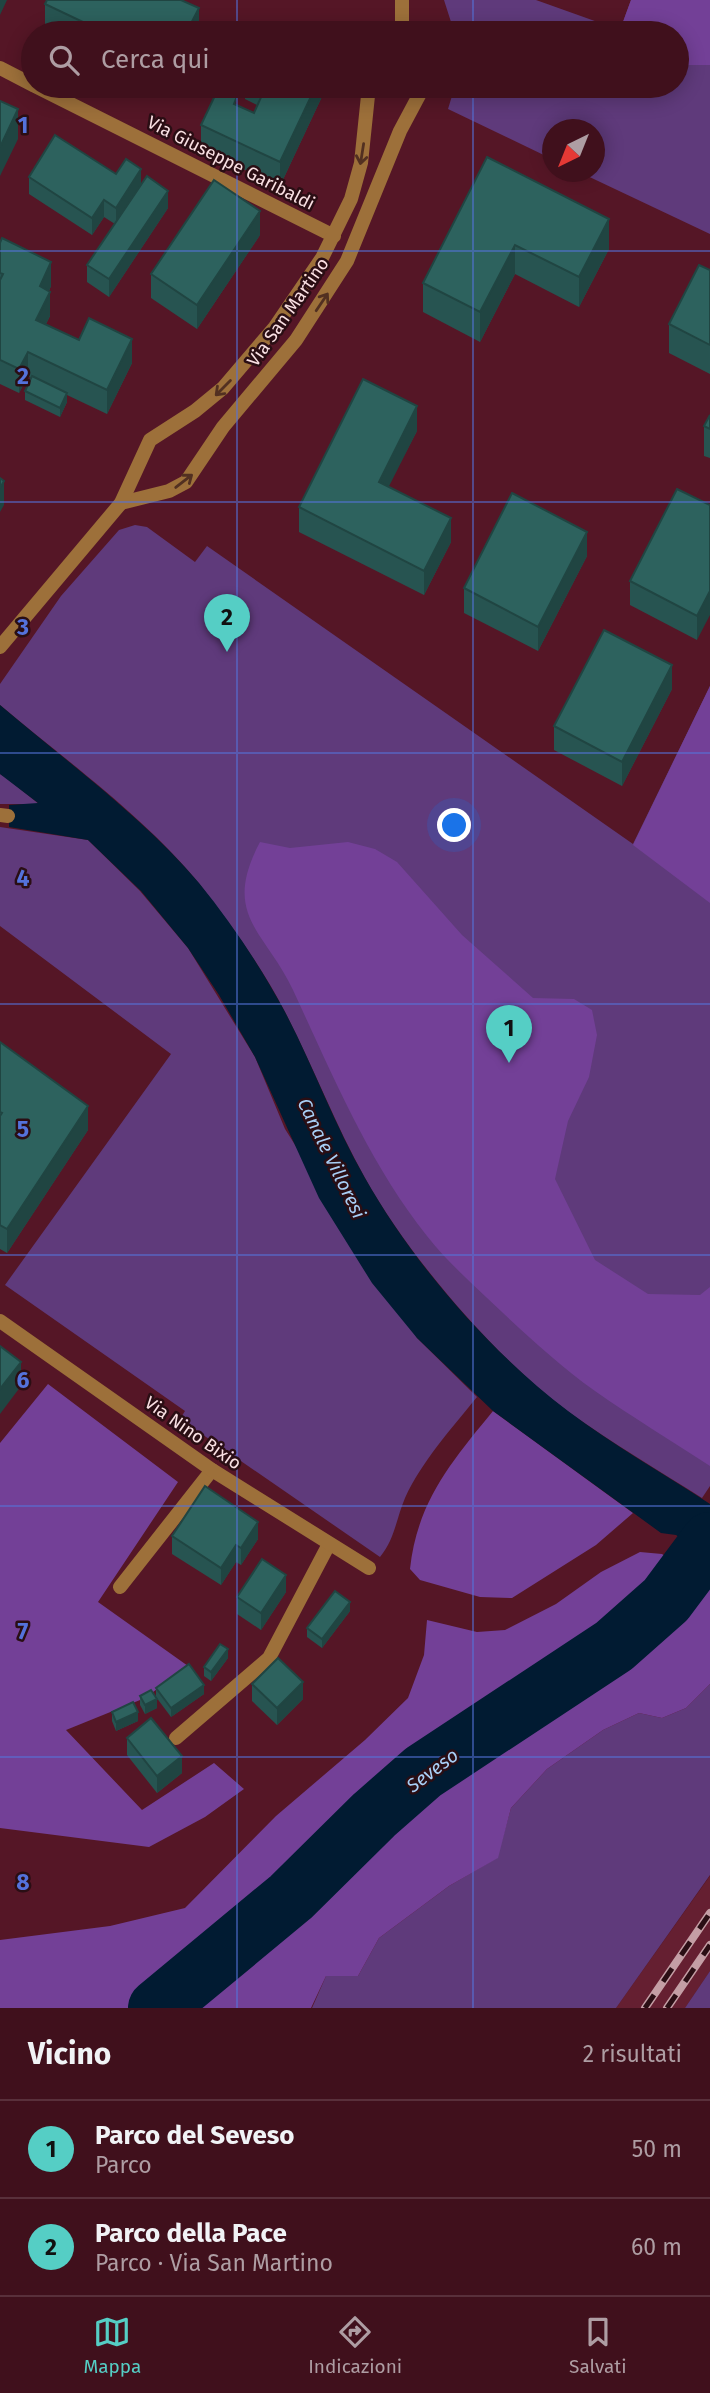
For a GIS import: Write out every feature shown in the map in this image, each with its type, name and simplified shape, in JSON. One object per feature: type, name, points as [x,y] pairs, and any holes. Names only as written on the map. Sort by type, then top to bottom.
[{"type":"street","points":[[401,21],[402,0]]},
{"type":"street","name":"Via Giuseppe Garibaldi","points":[[0,68],[21,78]]},
{"type":"street","name":"Via Giuseppe Garibaldi","points":[[60,98],[334,236]]},
{"type":"street","name":"Via San Martino","points":[[0,647],[121,503],[150,440],[209,401],[246,363],[298,294],[334,236],[351,199],[361,163],[368,98]]},
{"type":"street","name":"Via San Martino","points":[[121,503],[169,491],[186,482],[223,427],[296,340],[347,261],[367,219],[400,131],[418,98]]},
{"type":"street","name":"Via Nino Bixio","points":[[0,1321],[212,1470],[328,1546],[369,1568]]},
{"type":"street","points":[[120,1587],[212,1470]]},
{"type":"street","points":[[176,1738],[269,1658],[328,1546]]},
{"type":"shaded area","points":[[444,0],[536,0],[595,21],[451,21]]},
{"type":"shaded area","points":[[631,0],[710,0],[710,234],[600,182],[605,182],[605,119],[542,119],[542,154],[448,109],[451,98],[689,98],[689,21],[623,21]]},
{"type":"shaded area","points":[[631,0],[710,0],[710,65],[689,65],[689,21],[623,21]]},
{"type":"shaded area","points":[[135,525],[147,527],[195,562],[207,546],[633,844],[710,686],[710,1486],[702,1498],[570,1413],[513,1365],[456,1305],[383,1209],[354,1158],[276,995],[246,947],[201,886],[157,837],[0,705],[0,684],[61,596],[119,530]]},
{"type":"shaded area","points":[[710,686],[710,903],[633,845]]},
{"type":"shaded area","points":[[0,774],[5,777],[39,804],[0,804]]},
{"type":"shaded area","points":[[0,827],[88,840],[140,891],[188,948],[255,1057],[285,1129],[417,1338],[477,1397],[438,1445],[412,1484],[389,1543],[380,1557],[180,1419],[185,1411],[5,1285],[171,1054],[0,926]]},
{"type":"shaded area","points":[[260,842],[290,848],[348,842],[375,849],[397,862],[462,935],[533,998],[574,999],[592,1010],[597,1035],[589,1077],[568,1121],[555,1179],[595,1260],[648,1294],[700,1295],[710,1287],[710,1466],[609,1401],[553,1358],[448,1260],[406,1208],[369,1148],[282,969],[251,921],[246,906],[245,888],[249,867]]},
{"type":"shaded area","points":[[48,1384],[178,1482],[98,1602],[188,1666],[145,1698],[66,1730],[142,1810],[214,1763],[244,1789],[205,1817],[149,1847],[0,1828],[0,1443]]},
{"type":"shaded area","points":[[493,1411],[633,1513],[596,1545],[512,1598],[480,1597],[420,1580],[410,1569],[420,1523],[429,1503],[451,1465]]},
{"type":"shaded area","points":[[640,1552],[662,1554],[710,1587],[710,1684],[686,1708],[662,1718],[639,1713],[603,1730],[547,1769],[511,1808],[498,1858],[449,1886],[379,1938],[358,1976],[326,1976],[311,2008],[0,2008],[0,1940],[110,1926],[185,1908],[276,1816],[365,1740],[408,1698],[424,1655],[427,1620],[477,1632],[505,1630],[556,1604],[601,1572]]},
{"type":"shaded area","points":[[710,1684],[710,1875],[616,2008],[312,2008],[326,1976],[358,1976],[379,1938],[449,1886],[497,1858],[511,1808],[547,1769],[603,1730],[639,1713],[662,1718],[686,1708]]},
{"type":"shaded area","points":[[710,1876],[710,1971],[685,2008],[616,2008]]},
{"type":"shaded area","points":[[710,1971],[710,2008],[685,2008]]},
{"type":"water","name":"Canale Villoresi","points":[[0,705],[129,812],[199,883],[234,929],[265,977],[295,1031],[343,1137],[365,1178],[384,1210],[430,1274],[482,1334],[539,1388],[603,1436],[710,1504],[710,1558],[676,1535],[661,1533],[493,1411],[417,1338],[372,1283],[319,1198],[255,1057],[188,948],[141,891],[88,840],[9,827],[9,805],[38,803],[0,774]]},
{"type":"building","points":[[47,0],[181,0],[199,8],[192,21],[81,21],[45,4]]},
{"type":"building","points":[[214,98],[236,98],[234,104],[254,113],[261,98],[310,98],[280,162],[201,125]]},
{"type":"building","points":[[0,101],[18,109],[0,147]]},
{"type":"building","points":[[55,135],[116,174],[126,159],[141,169],[116,208],[104,200],[92,218],[29,177]]},
{"type":"building","points":[[487,157],[609,219],[579,277],[515,245],[480,312],[423,283]]},
{"type":"building","points":[[147,176],[168,191],[109,279],[87,265]]},
{"type":"building","points":[[214,180],[260,211],[197,305],[151,274]]},
{"type":"building","points":[[2,238],[51,262],[40,286],[50,292],[36,320],[79,340],[89,318],[132,339],[107,390],[28,352],[19,369],[0,360]]},
{"type":"building","points":[[699,265],[710,270],[710,345],[669,324]]},
{"type":"building","points":[[32,376],[67,393],[60,408],[25,391]]},
{"type":"building","points":[[363,379],[417,406],[379,482],[451,518],[424,571],[299,507]]},
{"type":"building","points":[[710,415],[710,429],[704,426]]},
{"type":"building","points":[[677,489],[710,505],[710,591],[697,616],[630,581]]},
{"type":"building","points":[[512,493],[587,532],[538,627],[464,588]]},
{"type":"building","points":[[604,630],[672,665],[622,762],[554,726]]},
{"type":"building","points":[[0,1042],[88,1106],[7,1229],[0,1225]]},
{"type":"building","points":[[0,1346],[21,1362],[0,1389]]},
{"type":"building","points":[[205,1486],[258,1522],[241,1548],[236,1545],[221,1568],[172,1536]]},
{"type":"building","points":[[262,1559],[286,1575],[261,1613],[237,1597]]},
{"type":"building","points":[[335,1591],[350,1602],[322,1639],[307,1628]]},
{"type":"building","points":[[220,1644],[228,1649],[211,1672],[204,1667]]},
{"type":"building","points":[[278,1658],[303,1682],[277,1708],[252,1684]]},
{"type":"building","points":[[189,1664],[204,1685],[171,1708],[156,1688]]},
{"type":"building","points":[[151,1690],[157,1699],[145,1705],[140,1696]]},
{"type":"building","points":[[133,1702],[138,1712],[116,1722],[112,1712]]},
{"type":"building","points":[[151,1718],[182,1756],[157,1776],[127,1738]]},
{"type":"waterway","name":"Seveso","points":[[157,2008],[291,1897],[374,1815],[423,1772],[614,1646],[666,1600],[710,1541]]},
{"type":"railway","points":[[645,2008],[710,1913]]},
{"type":"railway","points":[[667,2008],[710,1945]]},
{"type":"place","name":"Parco della Pace","points":[[227,652]]},
{"type":"place","name":"Parco del Seveso","points":[[509,1063]]}]
